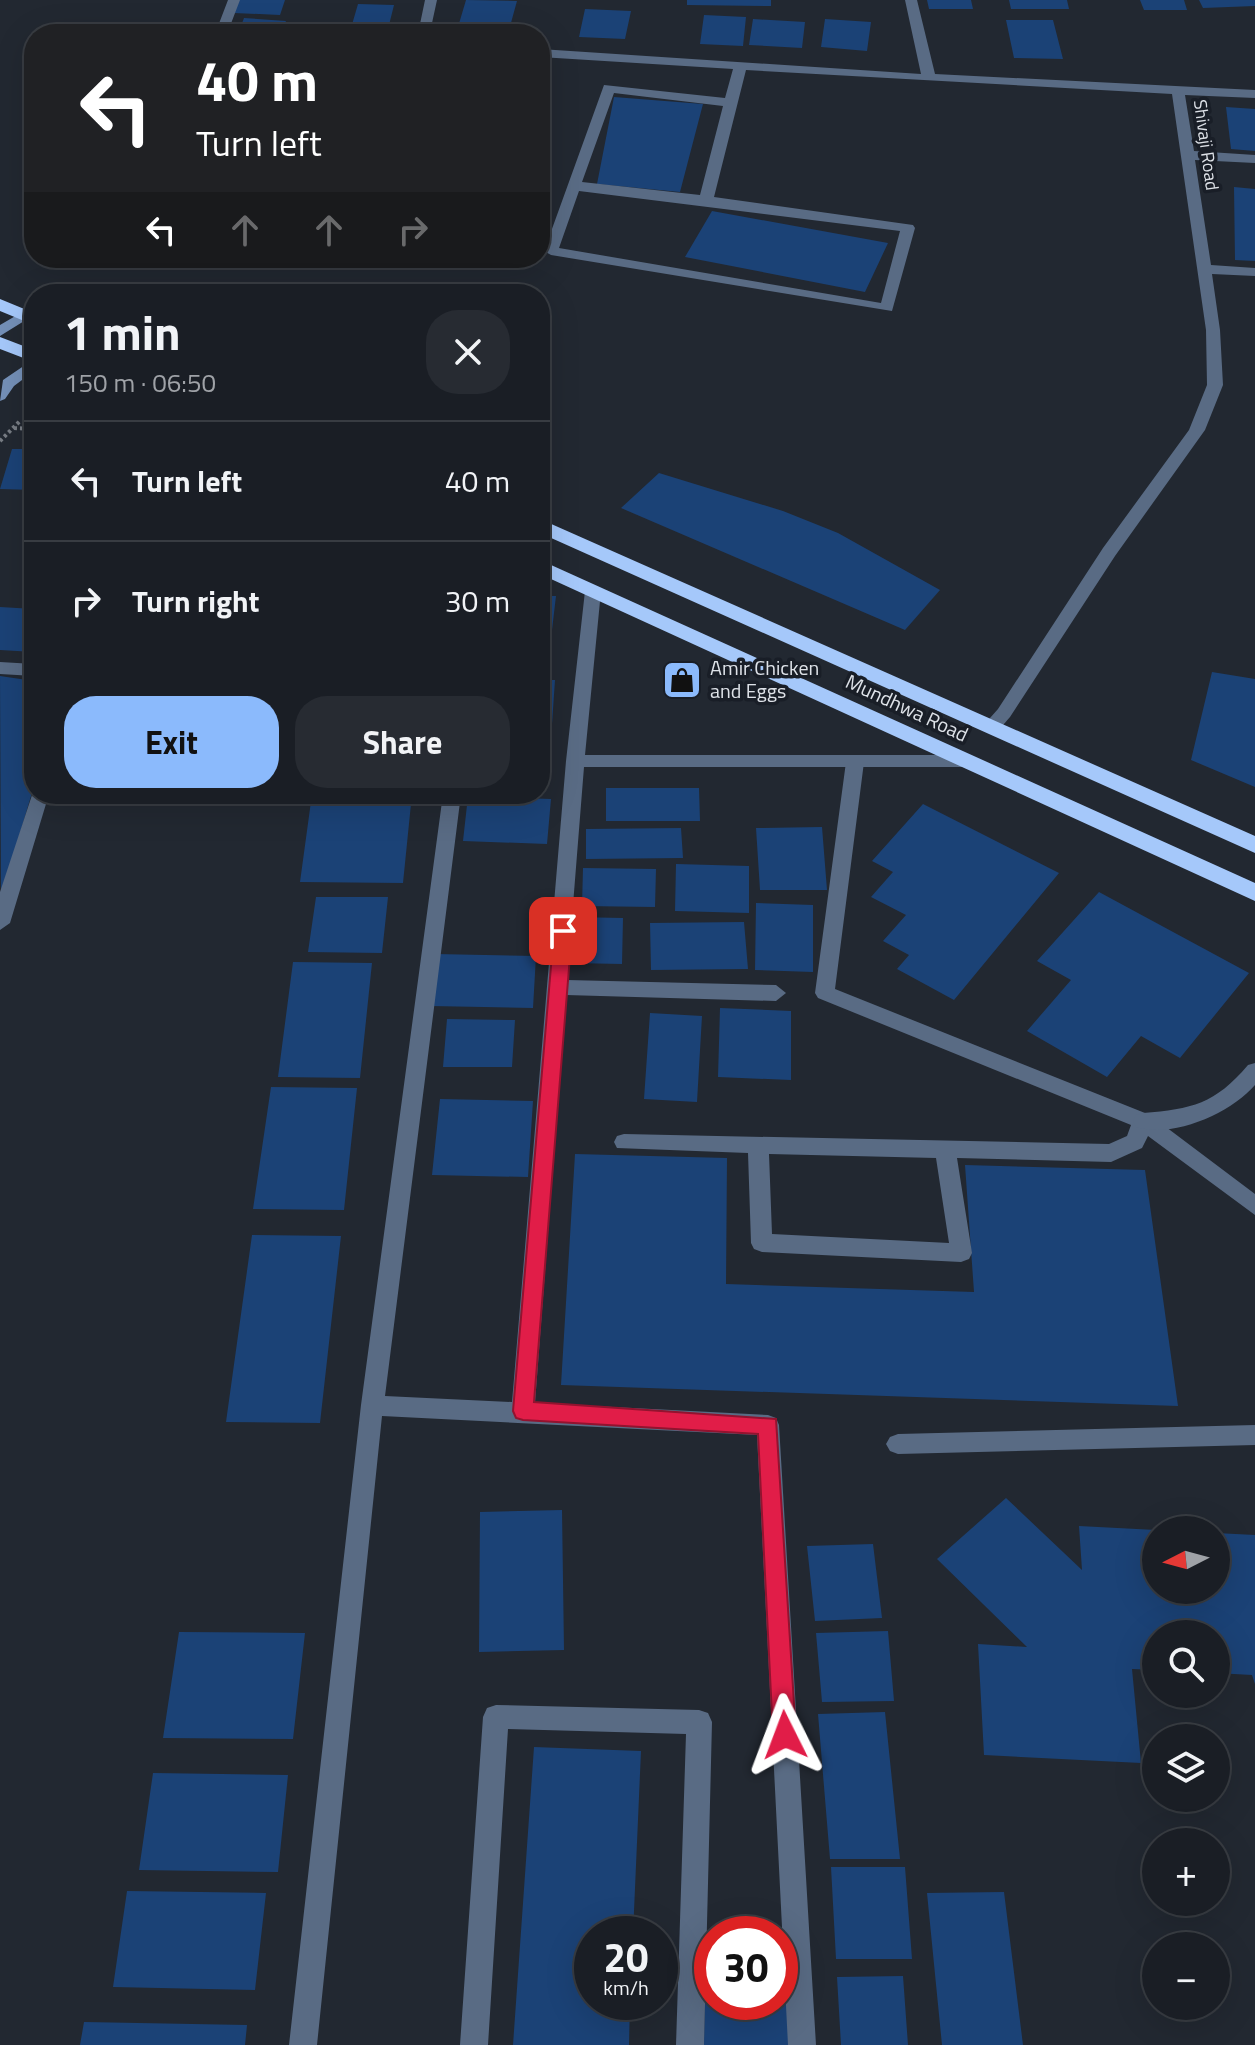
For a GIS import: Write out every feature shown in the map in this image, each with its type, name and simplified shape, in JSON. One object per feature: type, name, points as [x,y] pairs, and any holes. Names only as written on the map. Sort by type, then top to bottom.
[{"type":"highway","points":[[0,304],[24,315]]},
{"type":"highway","points":[[0,342],[24,353]]},
{"type":"highway","name":"Mundhwa Road","points":[[550,529],[1255,845]]},
{"type":"highway","name":"Mundhwa Road","points":[[550,571],[1255,893]]},
{"type":"street","points":[[225,24],[234,0]]},
{"type":"street","points":[[426,24],[431,0]]},
{"type":"street","points":[[911,0],[929,78]]},
{"type":"street","name":"Shivaji Road","points":[[550,54],[929,78],[1178,90],[1213,330],[1215,385],[1197,430],[991,727]]},
{"type":"street","points":[[706,200],[740,66]]},
{"type":"street","points":[[576,186],[706,200],[908,228],[887,308],[551,251],[609,88],[730,103]]},
{"type":"street","points":[[1178,90],[1255,94]]},
{"type":"street","points":[[1187,155],[1255,159]]},
{"type":"street","points":[[1204,269],[1255,272]]},
{"type":"street","points":[[0,332],[24,320]]},
{"type":"street","points":[[0,396],[8,383],[24,371]]},
{"type":"street","points":[[523,1411],[575,761],[593,591]]},
{"type":"street","points":[[0,668],[24,669]]},
{"type":"street","points":[[575,761],[966,761]]},
{"type":"street","points":[[855,762],[825,993],[1143,1121],[1255,1206]]},
{"type":"street","points":[[0,923],[37,804]]},
{"type":"street","points":[[303,2045],[372,1405],[451,804]]},
{"type":"street","points":[[559,987],[776,993]]},
{"type":"street","points":[[1143,1121],[1190,1117],[1215,1109],[1240,1091],[1255,1071]]},
{"type":"street","points":[[624,1142],[758,1148],[1111,1153],[1135,1142],[1143,1121]]},
{"type":"street","points":[[758,1148],[762,1243],[961,1253],[946,1152]]},
{"type":"street","points":[[372,1405],[768,1425],[802,2045]]},
{"type":"street","points":[[898,1444],[1255,1435]]},
{"type":"street","points":[[474,2045],[496,1717],[699,1722],[690,2045]]},
{"type":"path","points":[[13,428],[24,429]]},
{"type":"building","points":[[239,0],[285,0],[280,15],[234,13]]},
{"type":"building","points":[[466,0],[517,1],[511,24],[459,24]]},
{"type":"building","points":[[687,0],[771,0],[771,6],[687,5]]},
{"type":"building","points":[[927,0],[971,0],[973,9],[929,9]]},
{"type":"building","points":[[1009,0],[1067,0],[1069,9],[1011,9]]},
{"type":"building","points":[[1140,0],[1184,0],[1187,10],[1144,10]]},
{"type":"building","points":[[1199,0],[1255,0],[1255,6],[1203,8]]},
{"type":"building","points":[[358,4],[394,5],[389,24],[352,24]]},
{"type":"building","points":[[585,9],[631,11],[625,39],[579,37]]},
{"type":"building","points":[[704,15],[746,17],[743,46],[700,44]]},
{"type":"building","points":[[244,18],[286,21],[285,24],[242,24]]},
{"type":"building","points":[[753,19],[805,22],[802,48],[749,45]]},
{"type":"building","points":[[825,19],[871,22],[867,51],[821,47]]},
{"type":"building","points":[[1006,20],[1053,20],[1063,59],[1014,58]]},
{"type":"building","points":[[614,97],[703,104],[680,192],[597,184]]},
{"type":"building","points":[[1226,107],[1255,109],[1255,151],[1231,149]]},
{"type":"building","points":[[1234,187],[1255,189],[1255,261],[1235,260]]},
{"type":"building","points":[[712,211],[888,243],[865,292],[685,257]]},
{"type":"building","points":[[12,449],[24,449],[24,490],[0,489]]},
{"type":"building","points":[[659,473],[783,511],[838,533],[940,590],[905,630],[621,508]]},
{"type":"building","points":[[550,596],[556,596],[550,647]]},
{"type":"building","points":[[0,607],[24,608],[24,651],[0,650]]},
{"type":"building","points":[[1212,672],[1255,679],[1255,787],[1191,760]]},
{"type":"building","points":[[0,676],[24,680],[24,804],[29,804],[1,897]]},
{"type":"building","points":[[550,680],[555,680],[550,754]]},
{"type":"building","points":[[606,788],[699,788],[700,821],[606,821]]},
{"type":"building","points":[[551,799],[547,844],[463,841],[467,804],[550,804]]},
{"type":"building","points":[[311,804],[411,804],[403,883],[300,882]]},
{"type":"building","points":[[923,804],[1059,873],[954,1000],[897,969],[909,955],[883,941],[906,915],[871,897],[893,872],[872,861]]},
{"type":"building","points":[[822,827],[827,890],[760,890],[756,828]]},
{"type":"building","points":[[681,828],[683,858],[586,859],[586,829]]},
{"type":"building","points":[[676,864],[749,866],[749,913],[675,911]]},
{"type":"building","points":[[583,868],[656,869],[655,907],[582,906]]},
{"type":"building","points":[[1099,892],[1249,973],[1180,1058],[1141,1036],[1107,1077],[1027,1031],[1071,980],[1037,961]]},
{"type":"building","points":[[316,897],[388,897],[382,953],[308,952]]},
{"type":"building","points":[[756,903],[813,905],[813,972],[755,970]]},
{"type":"building","points":[[573,917],[623,918],[622,964],[572,963]]},
{"type":"building","points":[[744,922],[748,969],[651,970],[650,923]]},
{"type":"building","points":[[435,954],[536,956],[533,1008],[430,1006]]},
{"type":"building","points":[[293,962],[372,963],[360,1078],[278,1077]]},
{"type":"building","points":[[720,1008],[791,1011],[791,1080],[718,1077]]},
{"type":"building","points":[[650,1013],[702,1016],[697,1102],[644,1099]]},
{"type":"building","points":[[447,1019],[515,1020],[512,1067],[443,1067]]},
{"type":"building","points":[[271,1087],[357,1088],[344,1210],[253,1209]]},
{"type":"building","points":[[440,1099],[533,1101],[528,1177],[432,1175]]},
{"type":"building","points":[[575,1154],[727,1158],[726,1284],[974,1292],[965,1165],[1145,1170],[1178,1406],[561,1385]]},
{"type":"building","points":[[252,1235],[341,1236],[320,1423],[226,1422]]},
{"type":"building","points":[[1006,1498],[1082,1570],[1079,1526],[1142,1529],[1142,1604],[1230,1604],[1230,1534],[1255,1535],[1255,1684],[1252,1675],[1230,1674],[1230,1620],[1142,1620],[1142,1669],[1132,1669],[1141,1763],[984,1755],[978,1644],[1027,1647],[937,1559]]},
{"type":"building","points":[[562,1510],[564,1650],[479,1652],[480,1512]]},
{"type":"building","points":[[873,1544],[882,1618],[815,1621],[807,1546]]},
{"type":"building","points":[[888,1631],[894,1701],[822,1702],[816,1633]]},
{"type":"building","points":[[179,1632],[305,1633],[293,1739],[163,1738]]},
{"type":"building","points":[[885,1712],[900,1859],[830,1859],[818,1714]]},
{"type":"building","points":[[534,1747],[641,1751],[634,1916],[574,1916],[574,2020],[630,2020],[629,2045],[513,2045]]},
{"type":"building","points":[[153,1773],[288,1775],[278,1872],[139,1870]]},
{"type":"building","points":[[831,1867],[905,1867],[912,1959],[836,1959]]},
{"type":"building","points":[[127,1891],[266,1893],[255,1990],[113,1987]]},
{"type":"building","points":[[1004,1892],[1023,2045],[942,2045],[927,1893]]},
{"type":"building","points":[[903,1976],[908,2045],[841,2045],[837,1977]]},
{"type":"building","points":[[704,2020],[790,2020],[790,2045],[704,2045]]},
{"type":"building","points":[[84,2022],[247,2025],[245,2045],[80,2045]]},
{"type":"place","name":"Amir Chicken and Eggs","points":[[682,680]]},
{"type":"route","points":[[563,931],[523,1411],[768,1425],[785,1735]]}]
